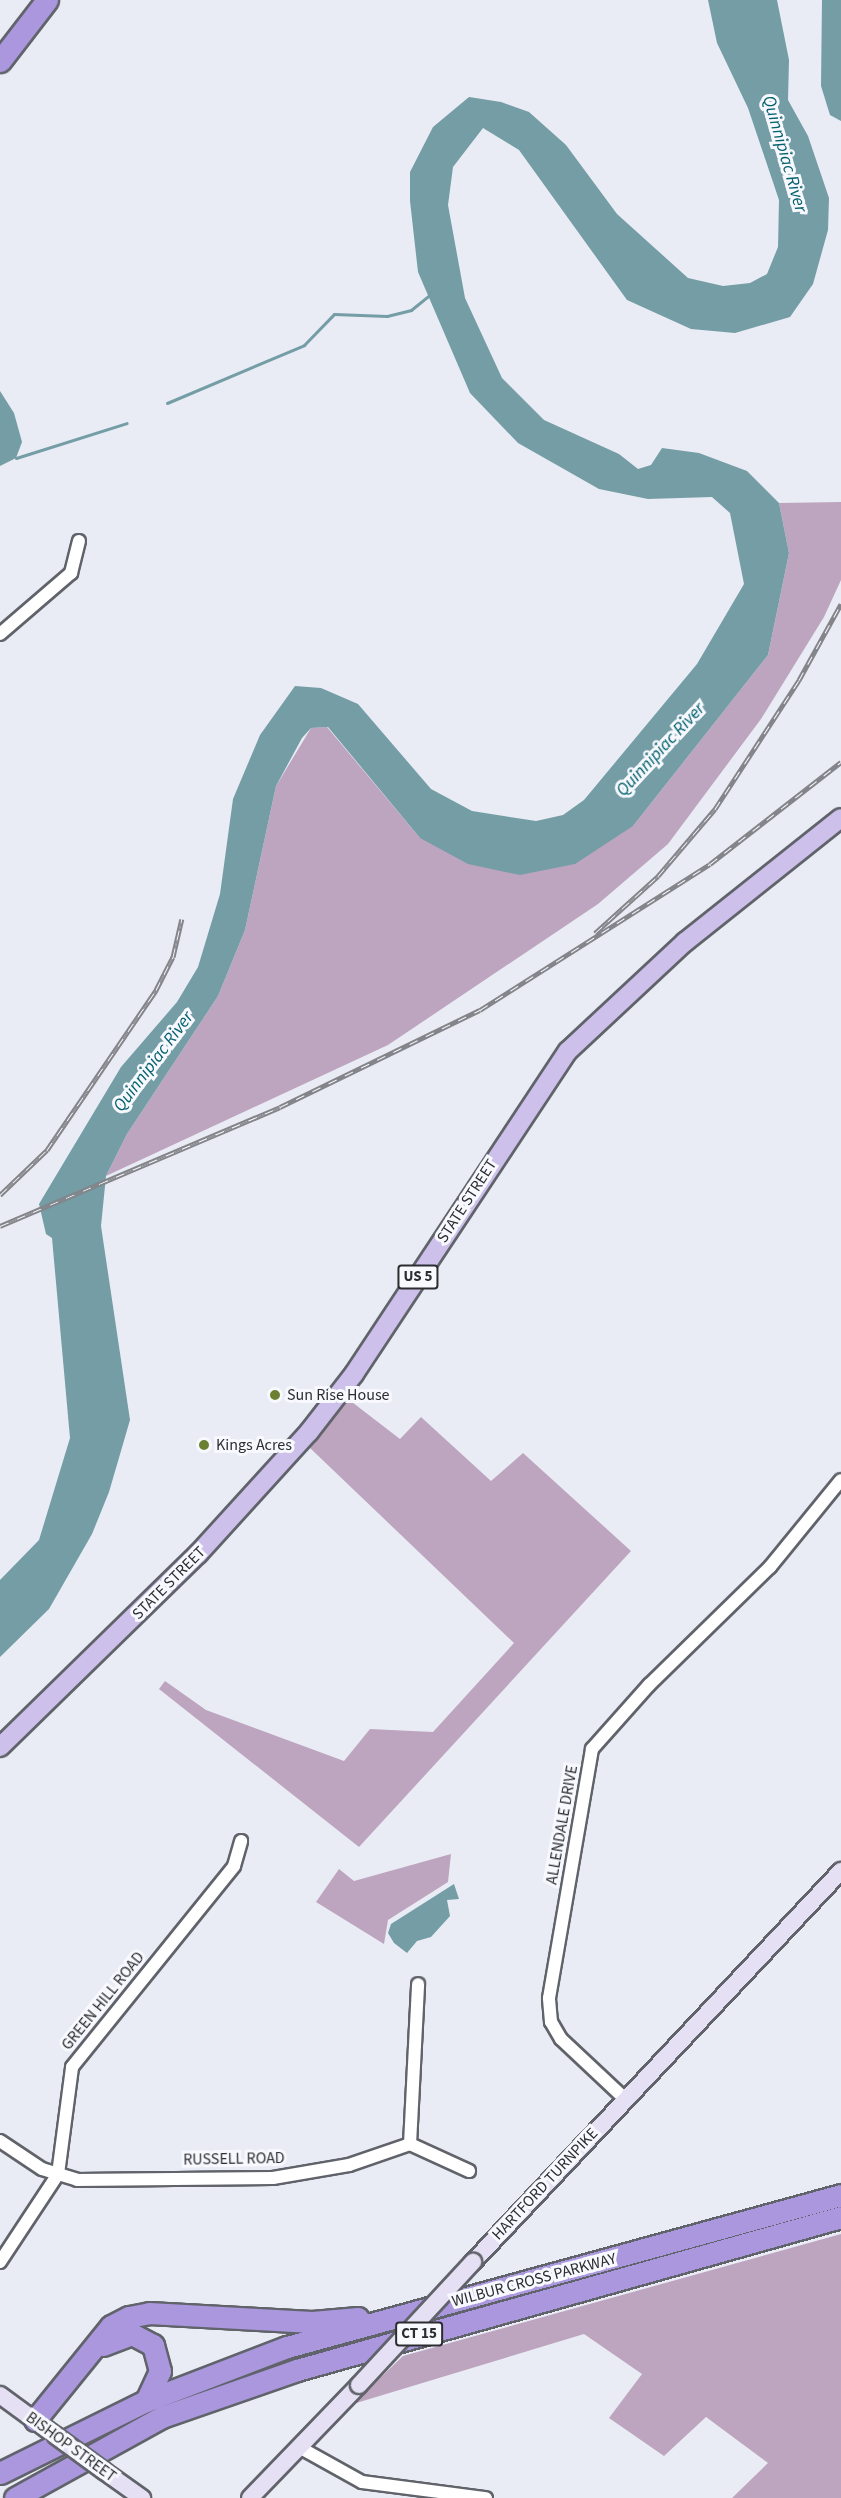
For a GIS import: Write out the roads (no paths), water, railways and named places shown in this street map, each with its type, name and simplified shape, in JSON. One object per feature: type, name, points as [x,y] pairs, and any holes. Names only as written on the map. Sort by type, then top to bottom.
[{"type":"highway","points":[[0,61],[47,3]]},
{"type":"highway","name":"WILBUR CROSS PARKWAY","points":[[0,2473],[146,2401],[287,2347],[841,2195]]},
{"type":"highway","name":"WILBUR CROSS PARKWAY","points":[[16,2498],[162,2417],[297,2370],[841,2217]]},
{"type":"highway","points":[[41,2425],[83,2359],[111,2325],[149,2313],[312,2322],[409,2315]]},
{"type":"highway","points":[[83,2359],[116,2336],[146,2339],[159,2355],[160,2371],[146,2401]]},
{"type":"main road","name":"STATE STREET","points":[[0,1746],[198,1554],[309,1432],[354,1374],[568,1051],[685,942],[841,818]]},
{"type":"main road","name":"HARTFORD TURNPIKE","points":[[250,2498],[359,2385],[624,2098],[841,1870]]},
{"type":"main road","name":"BISHOP STREET","points":[[0,2395],[142,2498]]},
{"type":"main road","points":[[104,2471],[131,2498]]},
{"type":"street","points":[[0,634],[71,573],[79,541]]},
{"type":"street","name":"ALLENDALE DRIVE","points":[[624,2098],[561,2039],[551,2022],[549,1998],[592,1749],[649,1685],[770,1567],[841,1480]]},
{"type":"street","name":"GREEN HILL ROAD","points":[[0,2262],[58,2174],[72,2067],[234,1866],[242,1841]]},
{"type":"street","points":[[418,1984],[410,2144],[469,2171]]},
{"type":"street","name":"RUSSELL ROAD","points":[[0,2141],[58,2174],[77,2180],[273,2178],[349,2165],[410,2144]]},
{"type":"street","points":[[299,2447],[362,2482],[486,2498]]},
{"type":"water","name":"Quinnipiac River","points":[[708,0],[777,0],[789,60],[788,100],[808,136],[829,198],[828,230],[813,284],[790,317],[735,333],[691,329],[627,300],[519,150],[483,128],[453,167],[448,205],[465,298],[502,378],[544,420],[619,454],[638,469],[651,465],[662,448],[699,453],[747,471],[779,503],[789,553],[768,655],[633,826],[575,864],[520,875],[468,864],[420,838],[328,727],[311,728],[302,738],[276,786],[245,930],[218,996],[127,1134],[106,1176],[101,1226],[130,1420],[109,1492],[92,1534],[49,1609],[0,1657],[0,1580],[39,1540],[70,1438],[52,1238],[46,1234],[39,1204],[121,1067],[177,1002],[198,967],[220,894],[233,799],[260,735],[295,686],[321,688],[358,704],[431,789],[472,811],[536,821],[563,815],[584,800],[697,664],[744,584],[730,513],[712,497],[648,499],[599,489],[518,443],[470,393],[418,272],[410,201],[410,172],[433,127],[469,97],[501,102],[529,112],[566,145],[617,214],[688,278],[723,286],[750,283],[767,274],[778,247],[779,200],[748,108],[717,43]]},
{"type":"water","points":[[822,0],[841,0],[841,121],[830,115],[821,86]]},
{"type":"water","points":[[0,391],[14,413],[22,442],[16,458],[0,466]]},
{"type":"water","points":[[454,1884],[459,1899],[447,1900],[450,1916],[431,1937],[417,1941],[407,1953],[394,1943],[388,1933],[391,1924]]},
{"type":"waterway","points":[[167,403],[304,345],[334,314],[387,316],[411,310],[431,294]]},
{"type":"waterway","points":[[16,458],[127,423]]},
{"type":"railway","points":[[595,933],[658,876],[715,809],[799,680],[841,604]]},
{"type":"railway","points":[[0,1226],[280,1107],[480,1010],[710,864],[841,762]]},
{"type":"railway","points":[[0,1195],[47,1150],[156,990],[173,957],[182,919]]},
{"type":"place","name":"Sun Rise House","points":[[275,1395]]},
{"type":"place","name":"Kings Acres","points":[[204,1445]]}]
